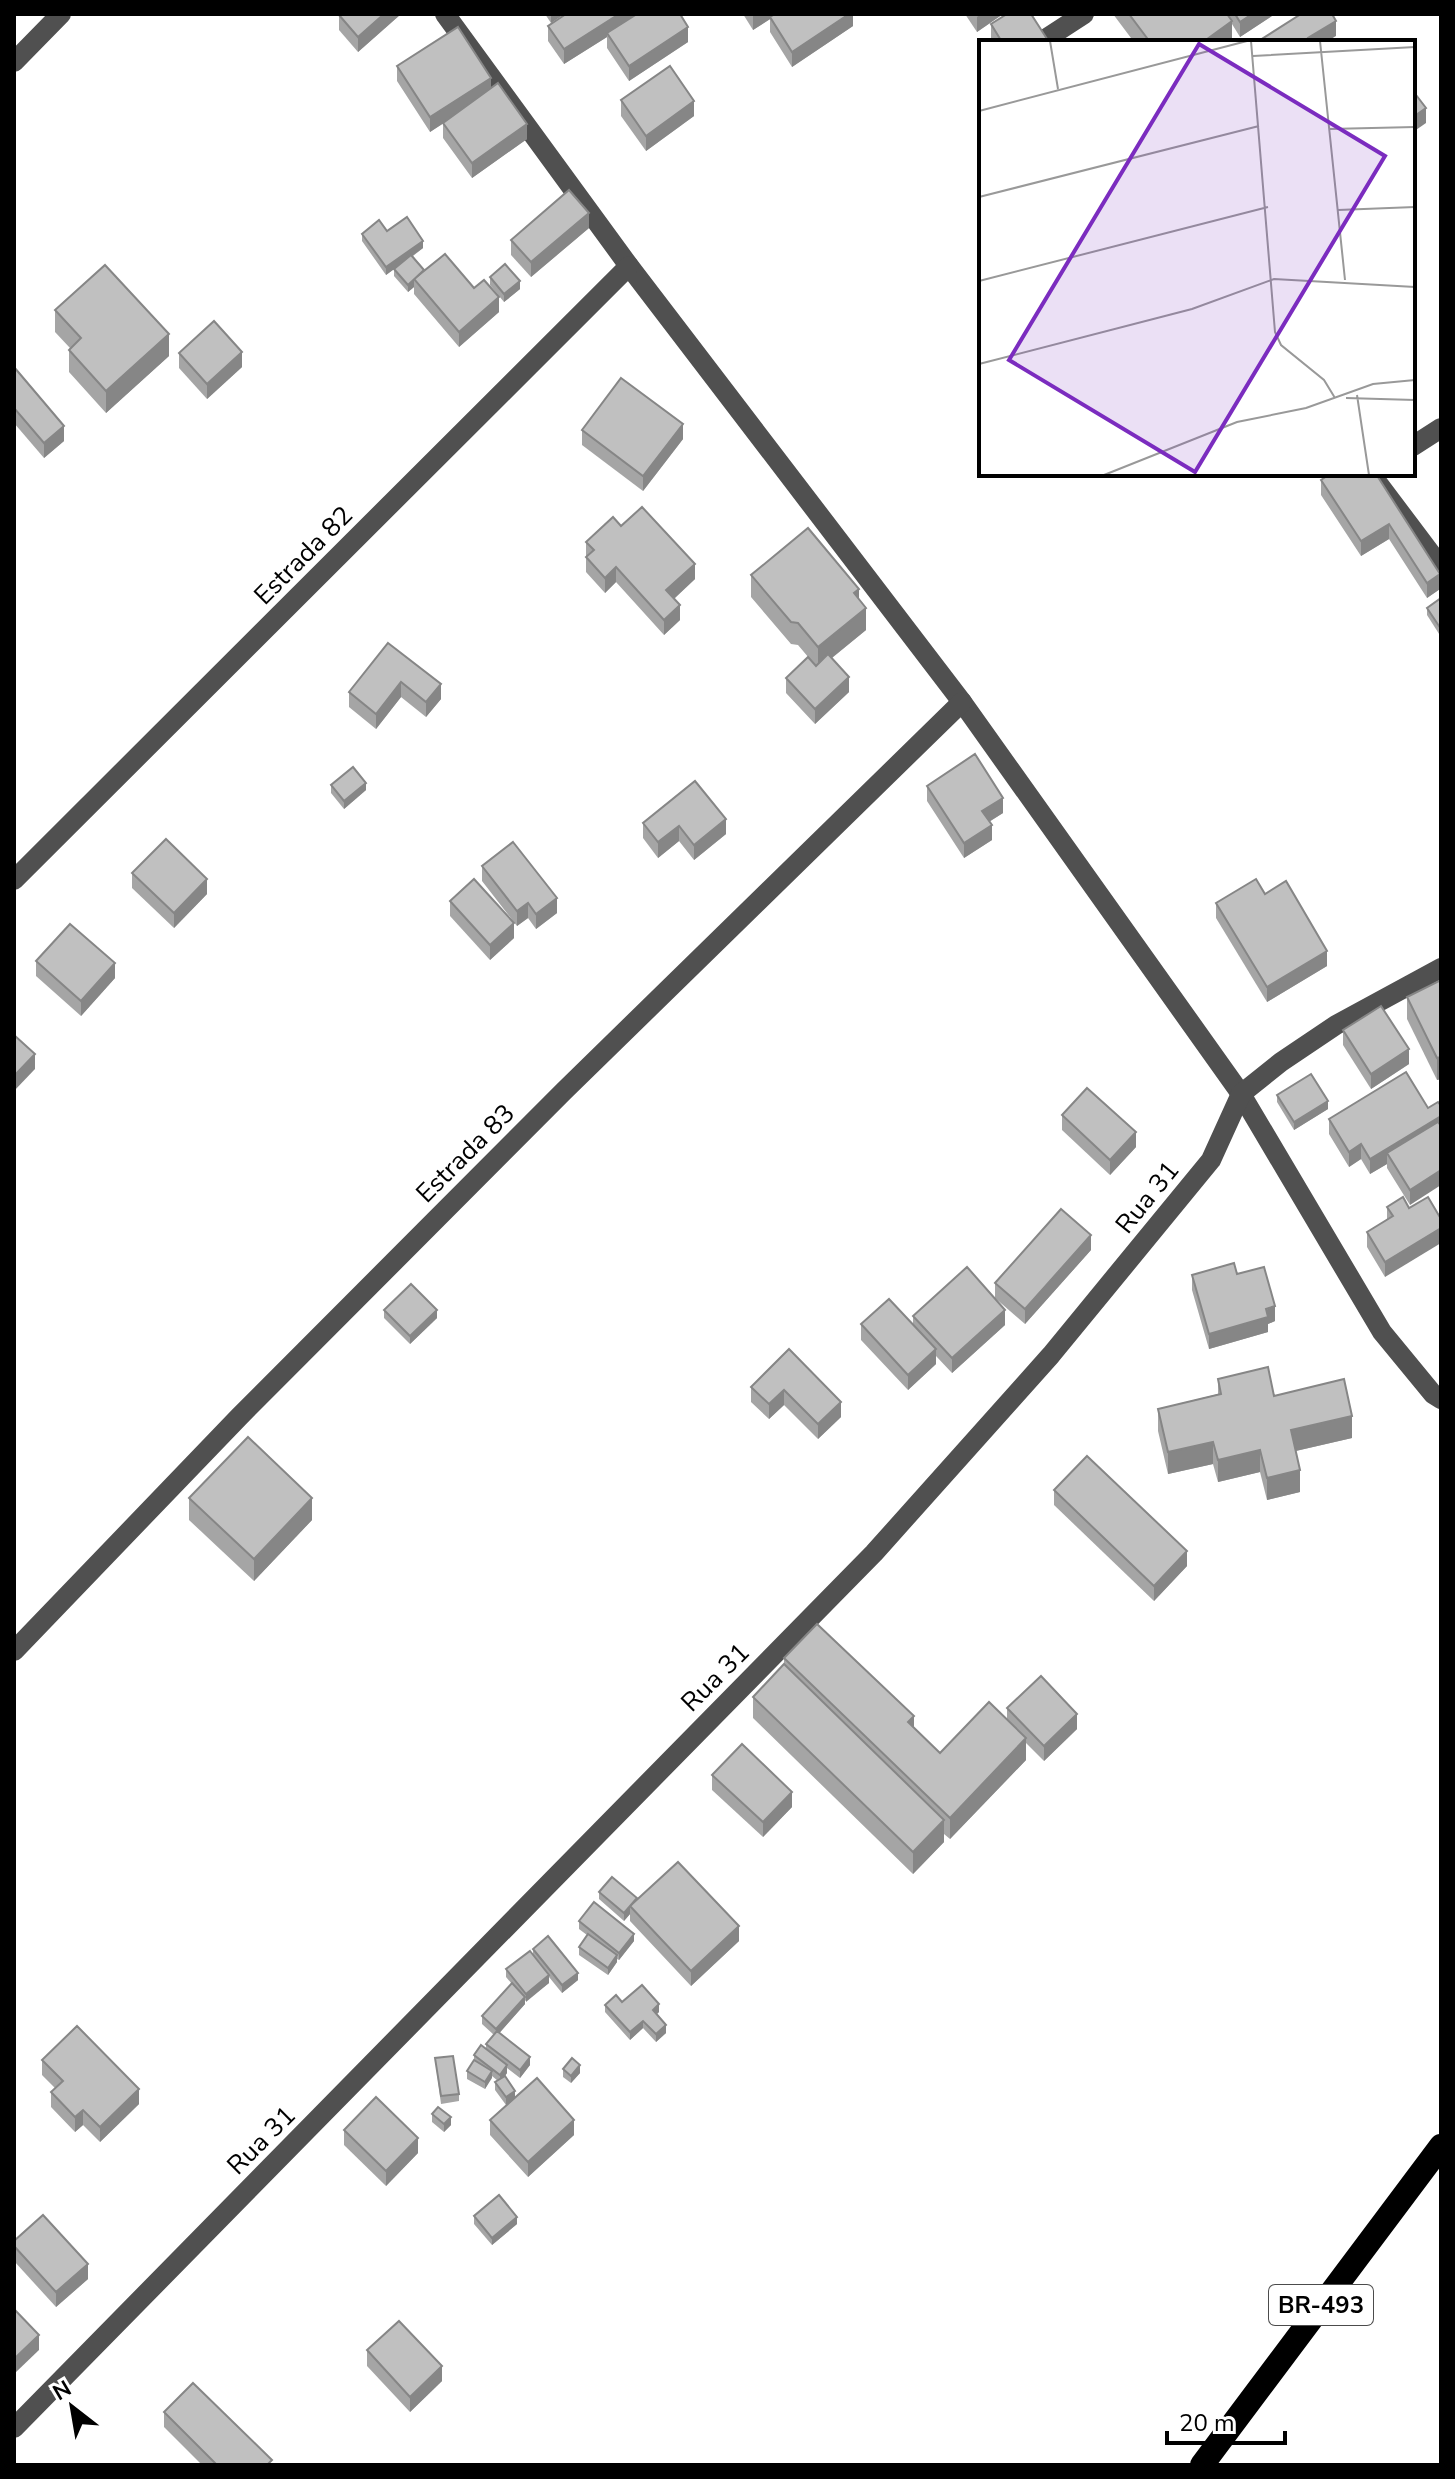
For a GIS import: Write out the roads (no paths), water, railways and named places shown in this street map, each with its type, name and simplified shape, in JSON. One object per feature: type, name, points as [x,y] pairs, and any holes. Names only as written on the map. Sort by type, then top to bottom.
[{"type":"highway","name":"BR-493","points":[[1202,2465],[1441,2146]]},
{"type":"street","points":[[14,62],[61,14]]},
{"type":"street","points":[[445,14],[629,266],[962,702],[1241,1094],[1382,1332],[1433,1394],[1441,1399]]},
{"type":"street","points":[[1042,36],[1084,14]]},
{"type":"street","name":"Estrada 82","points":[[14,880],[629,266]]},
{"type":"street","points":[[1415,445],[1441,428]]},
{"type":"street","points":[[1373,476],[1441,567]]},
{"type":"street","name":"Estrada 83","points":[[14,1651],[239,1417],[564,1091],[962,702]]},
{"type":"street","name":"Rua 31","points":[[14,2428],[874,1553],[1051,1355],[1211,1160],[1241,1094],[1336,1025],[1441,968]]}]
